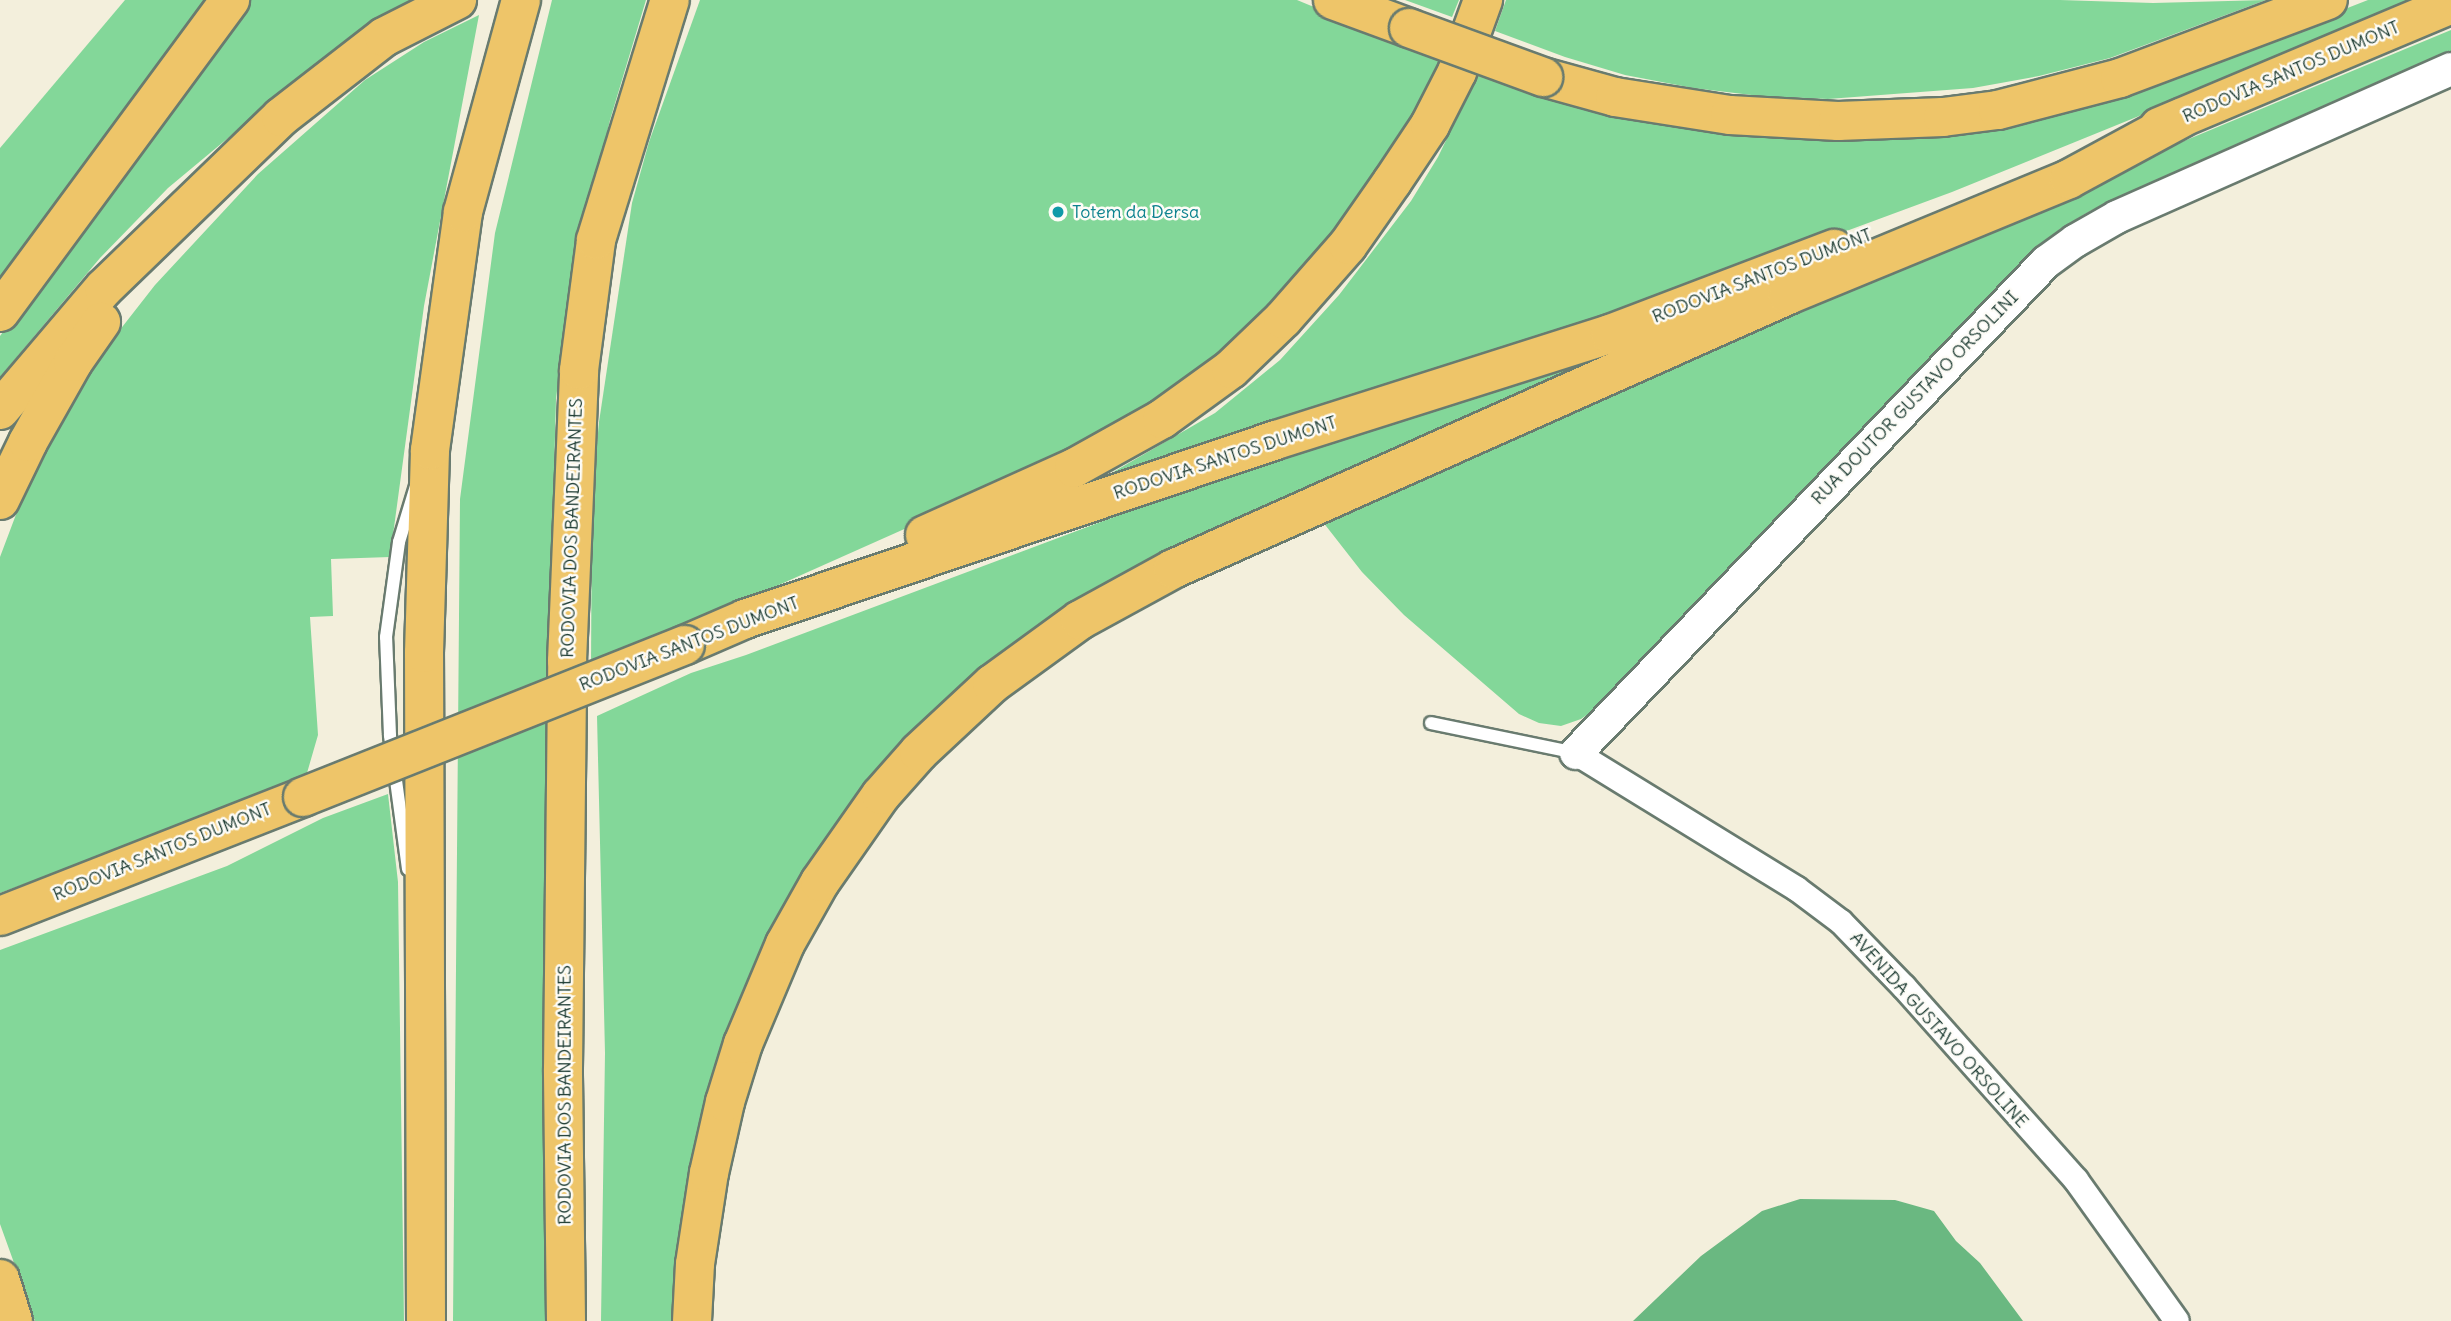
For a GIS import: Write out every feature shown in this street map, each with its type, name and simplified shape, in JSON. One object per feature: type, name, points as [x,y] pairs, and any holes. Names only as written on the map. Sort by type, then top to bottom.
[{"type":"highway","points":[[0,312],[230,0]]},
{"type":"highway","points":[[0,410],[104,288],[281,117],[384,37],[457,0]]},
{"type":"highway","points":[[426,1321],[424,653],[430,450],[463,212],[521,0]]},
{"type":"highway","points":[[1333,0],[1543,77],[1615,97],[1730,115],[1838,121],[1943,117],[1998,110],[2120,78],[2328,0]]},
{"type":"highway","points":[[745,619],[1074,468],[1163,419],[1231,369],[1283,319],[1348,245],[1392,182],[1430,125],[1457,72],[1483,0]]},
{"type":"highway","name":"RODOVIA DOS BANDEIRANTES","points":[[566,1321],[563,1069],[567,661],[579,370],[596,240],[669,1]]},
{"type":"highway","name":"RODOVIA SANTOS DUMONT","points":[[0,916],[745,619],[1276,440],[1598,338],[2182,118],[2451,4]]},
{"type":"highway","points":[[692,1321],[695,1264],[707,1186],[725,1102],[743,1044],[785,944],[820,882],[881,795],[919,752],[992,684],[1080,620],[1172,569],[1788,295],[2069,179],[2182,118]]},
{"type":"highway","points":[[0,500],[28,442],[73,362],[129,282],[199,195]]},
{"type":"highway","points":[[0,1279],[13,1321]]},
{"type":"street","name":"RUA DOUTOR GUSTAVO ORSOLINI","points":[[1576,753],[2046,262],[2075,241],[2117,217],[2451,69]]},
{"type":"street","name":"AVENIDA GUSTAVO ORSOLINE","points":[[1576,753],[1797,889],[1841,922],[1904,987],[2076,1181],[2177,1321]]},
{"type":"lane","points":[[1431,723],[1576,753]]},
{"type":"green space","points":[[125,0],[207,0],[0,279],[0,148]]},
{"type":"green space","points":[[248,0],[415,0],[381,18],[322,60],[168,188],[100,258],[0,377],[0,336]]},
{"type":"green space","points":[[552,0],[646,0],[610,120],[569,293],[556,399],[550,624],[550,1321],[453,1321],[460,499],[495,233]]},
{"type":"green space","points":[[700,0],[1297,0],[1444,61],[1421,105],[1327,250],[1227,353],[1144,413],[994,489],[591,669],[592,498],[599,422],[632,203],[649,142]]},
{"type":"green space","points":[[1405,0],[1459,0],[1452,17]]},
{"type":"green space","points":[[1506,0],[2060,0],[2153,3],[2266,0],[2110,58],[2039,76],[1973,88],[1828,99],[1760,96],[1693,88],[1625,75],[1565,57],[1495,31]]},
{"type":"green space","points":[[2368,0],[2425,0],[1952,192],[1630,311],[1109,482],[1103,478],[1215,413],[1280,360],[1339,295],[1411,201],[1438,157],[1478,74],[1544,95],[1684,124],[2160,81]]},
{"type":"green space","points":[[479,15],[424,306],[390,557],[331,559],[333,616],[310,617],[318,735],[307,773],[300,782],[0,893],[0,557],[26,488],[54,432],[112,340],[155,285],[258,174],[365,80],[424,42]]},
{"type":"green space","points":[[2451,30],[2451,52],[2090,211],[2060,229],[2036,250],[1611,698],[1581,719],[1561,726],[1539,723],[1519,714],[1404,615],[1362,572],[1319,517],[2160,151]]},
{"type":"green space","points":[[1667,335],[1126,579],[802,888],[677,1321],[601,1321],[605,1053],[597,716],[691,673],[746,655],[1130,511]]},
{"type":"green space","points":[[388,794],[398,882],[404,1321],[35,1321],[0,1224],[0,950],[227,866],[323,818]]},
{"type":"green space","points":[[1800,1199],[1895,1200],[1934,1211],[1956,1241],[1980,1263],[2023,1321],[1633,1321],[1701,1256],[1762,1211]]},
{"type":"place","name":"Totem da Dersa","points":[[1058,212]]}]
